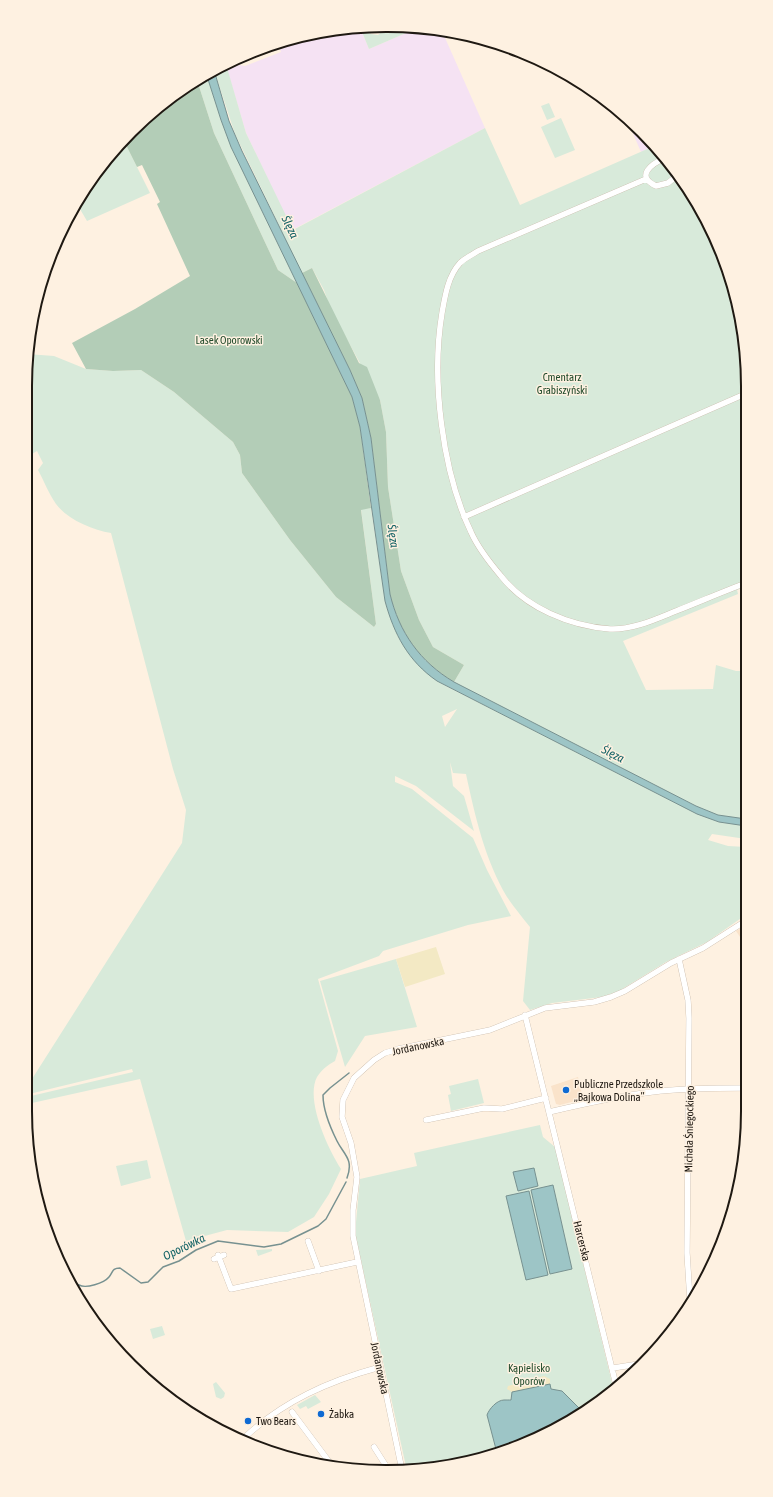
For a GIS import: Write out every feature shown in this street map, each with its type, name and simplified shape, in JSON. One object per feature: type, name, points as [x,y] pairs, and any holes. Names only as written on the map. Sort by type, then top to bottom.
[{"type":"street","points":[[660,161],[650,166],[647,172],[646,179],[649,183],[656,186],[673,179]]},
{"type":"street","points":[[646,179],[478,251],[460,263],[453,274],[447,290],[438,336],[437,379],[450,472],[464,517],[481,549],[501,577],[531,602],[558,617],[582,625],[611,629],[636,626],[741,585]]},
{"type":"street","points":[[464,517],[741,396]]},
{"type":"street","name":"Jordanowska","points":[[401,1464],[357,1262],[352,1230],[357,1177],[351,1143],[342,1117],[344,1095],[354,1078],[364,1068],[385,1053],[420,1044],[452,1039],[490,1030],[525,1015],[555,1005],[594,1002],[611,997],[625,991],[679,959],[703,948],[741,924]]},
{"type":"street","name":"Michała Śniegockiego","points":[[679,959],[688,1000],[689,1089],[687,1253],[690,1294]]},
{"type":"street","name":"Harcerska","points":[[525,1015],[615,1381]]},
{"type":"street","points":[[549,1112],[620,1096],[689,1089],[741,1088]]},
{"type":"street","points":[[426,1120],[484,1108],[502,1109],[546,1098]]},
{"type":"street","points":[[308,1241],[319,1271]]},
{"type":"street","points":[[219,1257],[231,1289],[357,1262]]},
{"type":"street","points":[[613,1368],[633,1365]]},
{"type":"street","points":[[247,1436],[276,1412],[311,1391],[344,1378],[380,1367]]},
{"type":"street","points":[[292,1412],[328,1460]]},
{"type":"street","points":[[374,1447],[385,1465]]},
{"type":"shaded area","points":[[362,33],[369,49],[406,33],[445,37],[485,128],[292,230],[246,133],[227,70],[239,65],[245,66],[281,52],[280,49],[295,44],[340,35]]},
{"type":"shaded area","points":[[632,131],[649,148],[641,152]]},
{"type":"shaded area","points":[[741,928],[741,938],[736,931]]},
{"type":"shaded area","name":"Publiczne Przedszkole „Bajkowa Dolina”","points":[[578,1077],[583,1099],[560,1105],[556,1104],[551,1086]]},
{"type":"green space","points":[[381,32],[406,33],[369,49],[362,33],[370,33],[378,35]]},
{"type":"green space","name":"Cmentarz Grabiszyński","points":[[228,70],[246,133],[293,230],[485,128],[520,205],[649,148],[668,171],[694,209],[714,251],[729,295],[734,317],[738,340],[741,386],[741,589],[737,590],[738,594],[623,641],[646,690],[713,689],[716,665],[741,671],[741,818],[718,815],[696,806],[454,682],[464,665],[433,647],[419,620],[401,571],[388,487],[386,432],[380,400],[331,310],[324,290],[312,268],[302,273],[235,134],[216,76]]},
{"type":"green space","points":[[208,80],[231,147],[297,283],[278,270],[214,133],[199,86]]},
{"type":"green space","name":"Lasek Oporowski","points":[[199,86],[214,133],[278,270],[297,283],[352,397],[360,427],[371,508],[361,510],[376,624],[374,627],[336,597],[290,540],[242,473],[240,455],[233,442],[174,392],[141,370],[113,371],[86,369],[72,343],[135,309],[190,276],[157,204],[160,202],[142,165],[137,167],[127,146],[171,105]]},
{"type":"green space","points":[[549,103],[555,117],[547,120],[541,106]]},
{"type":"green space","points":[[561,118],[575,150],[555,158],[541,127]]},
{"type":"green space","points":[[127,146],[150,193],[87,221],[80,208],[105,171]]},
{"type":"green space","points":[[312,268],[359,363],[367,367],[380,400],[386,432],[388,487],[401,571],[419,620],[433,647],[464,665],[454,682],[431,665],[421,655],[405,633],[394,608],[390,594],[371,438],[362,398],[350,370],[302,273]]},
{"type":"green space","points":[[34,354],[54,356],[86,369],[113,371],[141,370],[174,392],[233,442],[240,455],[242,473],[290,540],[336,597],[374,627],[376,624],[361,509],[371,508],[385,601],[389,615],[400,640],[415,661],[435,679],[448,687],[697,814],[719,822],[741,825],[741,838],[712,834],[708,840],[728,846],[741,847],[741,918],[707,942],[666,962],[619,991],[602,997],[552,1003],[530,1010],[523,1001],[530,927],[507,897],[499,883],[477,822],[466,774],[453,773],[450,762],[453,786],[464,796],[474,831],[416,786],[395,776],[395,782],[412,789],[473,838],[487,870],[511,916],[468,925],[383,951],[379,956],[318,979],[338,1051],[335,1061],[317,1077],[314,1087],[316,1111],[320,1124],[330,1149],[341,1169],[329,1194],[314,1217],[288,1232],[227,1230],[186,1241],[140,1079],[32,1103],[32,1096],[133,1072],[132,1069],[32,1093],[32,1079],[182,843],[186,810],[173,769],[111,533],[80,523],[73,519],[56,504],[38,470],[43,463],[37,451],[32,454]],"holes":[[[457,709],[445,727],[442,716]]]},
{"type":"green space","points":[[396,959],[417,1027],[365,1036],[345,1067],[320,981]]},
{"type":"green space","points":[[478,1079],[484,1103],[451,1111],[448,1095],[451,1094],[449,1086]]},
{"type":"green space","name":"Kąpielisko Oporów","points":[[540,1125],[543,1137],[555,1147],[612,1384],[564,1418],[522,1438],[478,1453],[456,1458],[406,1464],[355,1233],[360,1179],[417,1166],[414,1153]],"holes":[[[553,1185],[572,1269],[550,1274]]]},
{"type":"green space","points":[[147,1160],[151,1178],[121,1186],[116,1166]]},
{"type":"green space","points":[[272,1249],[272,1251],[258,1256],[256,1250]]},
{"type":"green space","points":[[162,1326],[165,1335],[153,1339],[150,1329]]},
{"type":"green space","points":[[216,1382],[225,1393],[224,1397],[221,1399],[216,1397],[213,1384]]},
{"type":"green space","points":[[315,1395],[321,1402],[308,1409],[306,1406],[300,1409],[297,1405]]},
{"type":"sand","points":[[436,947],[445,974],[405,987],[396,959]]},
{"type":"sand","points":[[544,1376],[550,1379],[550,1384],[512,1392],[507,1389],[508,1386]]},
{"type":"water","points":[[216,76],[229,121],[242,151],[350,370],[362,398],[371,438],[390,594],[399,621],[413,645],[431,665],[454,682],[696,806],[718,815],[741,818],[741,825],[719,822],[697,814],[437,681],[410,656],[393,625],[385,601],[360,427],[352,397],[231,147],[208,80]]},
{"type":"water","points":[[534,1168],[538,1186],[518,1191],[513,1172]]},
{"type":"water","points":[[553,1185],[572,1269],[550,1274],[531,1190]]},
{"type":"water","points":[[529,1191],[548,1275],[526,1280],[506,1196]]},
{"type":"water","points":[[550,1384],[551,1389],[562,1391],[579,1408],[564,1418],[522,1438],[496,1447],[487,1415],[496,1403],[501,1400],[511,1400],[512,1392]]},
{"type":"waterway","name":"Oporówka","points":[[347,1178],[349,1172],[349,1162],[329,1124],[324,1107],[323,1095],[349,1073]]},
{"type":"waterway","name":"Oporówka","points":[[77,1284],[82,1286],[95,1285],[107,1279],[117,1268],[120,1268],[141,1283],[148,1282],[163,1267],[179,1261],[196,1250],[218,1241],[264,1247],[281,1244],[318,1226],[326,1219],[346,1182]]},
{"type":"place","name":"Publiczne Przedszkole „Bajkowa Dolina”","points":[[566,1090]]},
{"type":"place","name":"Żabka","points":[[321,1414]]},
{"type":"place","name":"Two Bears","points":[[248,1421]]},
{"type":"water label","name":"Ślęza","points":[[290,227]]},
{"type":"water label","name":"Ślęza","points":[[393,536]]},
{"type":"water label","name":"Ślęza","points":[[613,754]]}]
